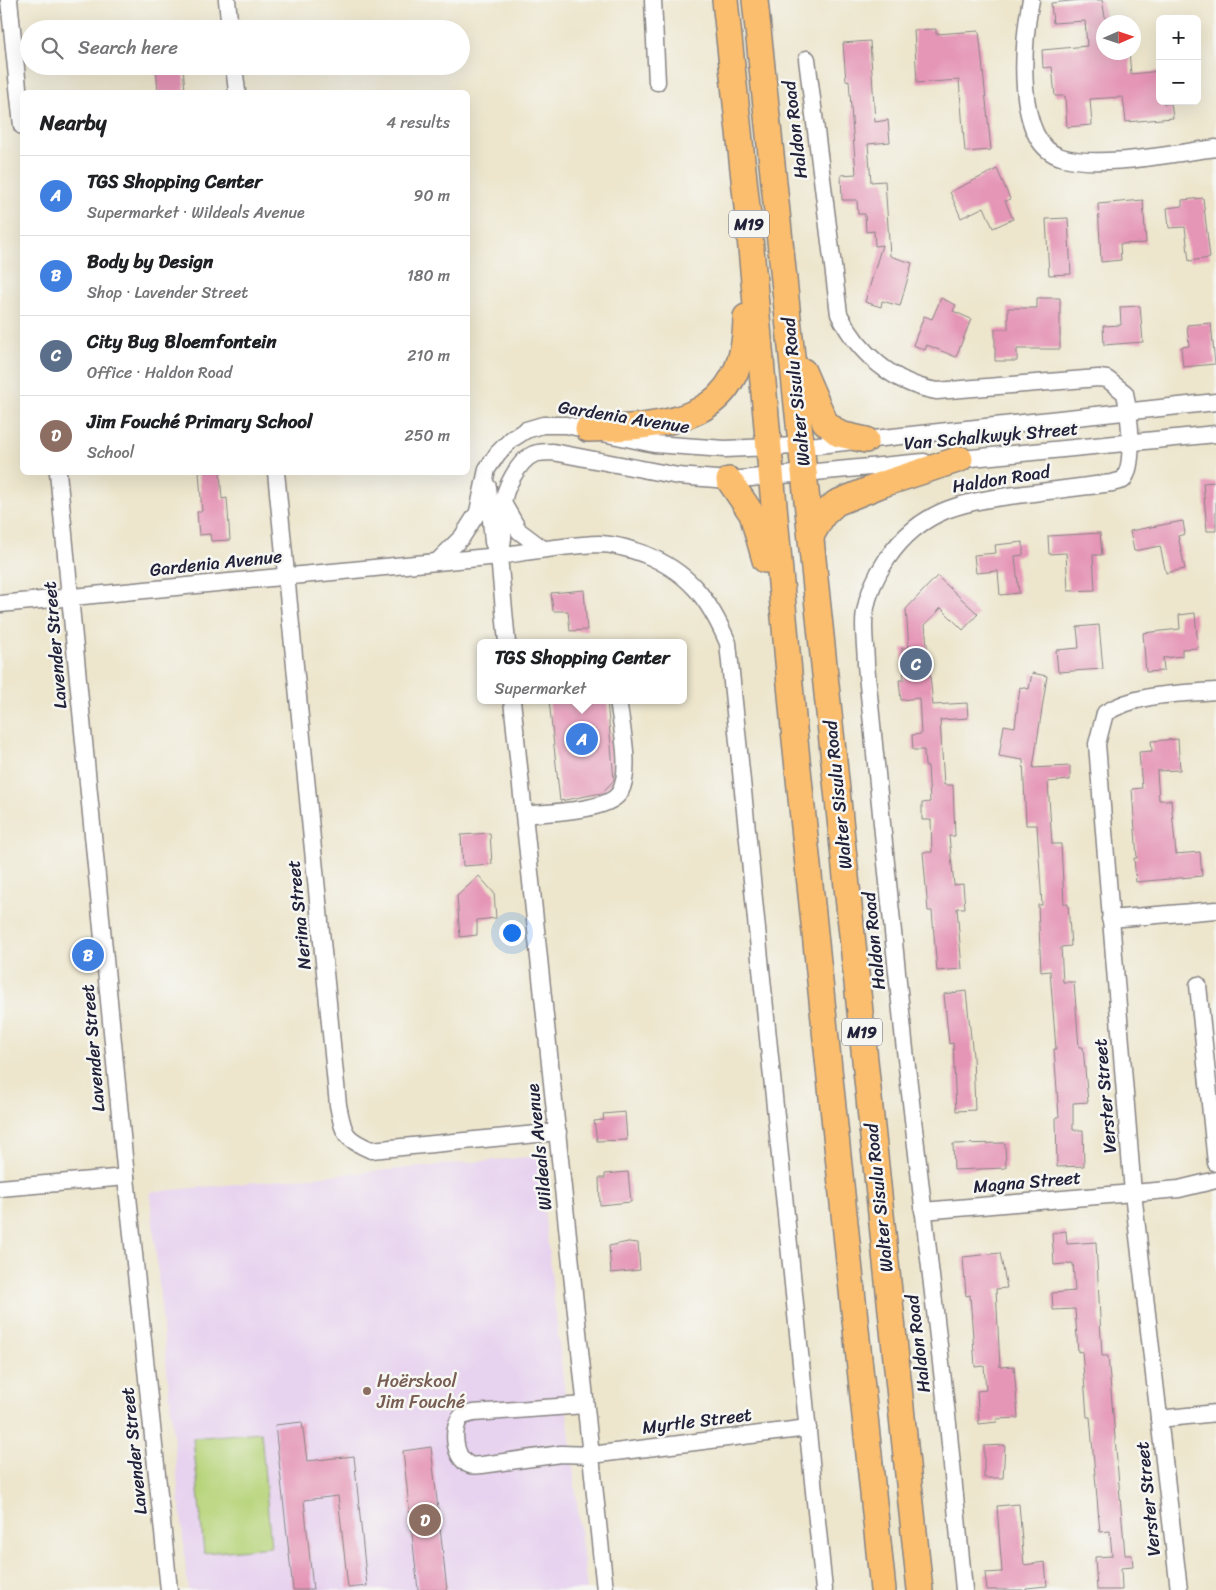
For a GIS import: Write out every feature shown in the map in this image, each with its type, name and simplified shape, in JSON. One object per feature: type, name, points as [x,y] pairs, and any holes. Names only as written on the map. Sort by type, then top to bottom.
[{"type":"highway","name":"Walter Sisulu Road","points":[[725,0],[749,226],[794,740],[883,1590]]},
{"type":"highway","name":"Walter Sisulu Road","points":[[755,0],[803,446],[920,1590]]},
{"type":"highway","points":[[588,429],[667,423],[692,415],[710,405],[732,381],[739,368],[746,325],[749,226]]},
{"type":"highway","points":[[786,300],[804,374],[825,422],[839,434],[866,440]]},
{"type":"highway","points":[[811,536],[823,515],[836,503],[883,484],[960,459]]},
{"type":"highway","points":[[729,480],[746,503],[757,525],[761,541],[794,740]]},
{"type":"street","points":[[10,0],[20,105]]},
{"type":"street","points":[[227,0],[229,20]]},
{"type":"street","points":[[653,0],[657,82]]},
{"type":"street","points":[[1030,0],[1026,26],[1024,79],[1034,132],[1044,147],[1060,157],[1092,162],[1216,148]]},
{"type":"street","name":"Haldon Road","points":[[807,59],[836,299],[839,314],[848,333],[863,349],[898,378],[919,388],[937,392],[1098,378],[1107,379],[1118,386],[1124,393],[1128,411],[1129,468],[1122,480],[1112,483],[983,499],[953,506],[930,517],[899,542],[888,557],[872,587],[865,612],[866,665],[923,1211],[948,1424],[964,1590]]},
{"type":"street","points":[[235,75],[237,90]]},
{"type":"street","name":"Van Schalkwyk Street","points":[[803,446],[1216,402]]},
{"type":"street","name":"Gardenia Avenue","points":[[437,562],[462,537],[478,512],[487,469],[512,439],[526,430],[543,425],[566,425],[629,439],[689,448],[803,446]]},
{"type":"street","name":"Van Schalkwyk Street","points":[[770,477],[1129,444],[1216,434]]},
{"type":"street","points":[[499,556],[505,540],[502,503],[517,470],[524,460],[535,454],[553,452],[653,472],[729,480],[770,477]]},
{"type":"street","points":[[487,469],[493,542],[499,556],[507,639]]},
{"type":"street","name":"Lavender Street","points":[[58,475],[126,1177],[169,1590]]},
{"type":"street","name":"Nerina Street","points":[[276,475],[338,1105],[344,1132],[353,1143],[371,1150],[558,1132]]},
{"type":"street","points":[[502,503],[519,531],[543,549]]},
{"type":"street","points":[[499,556],[543,549],[600,544],[632,550],[665,562],[692,583],[712,608],[728,642],[824,1590]]},
{"type":"street","name":"Gardenia Avenue","points":[[0,604],[499,556]]},
{"type":"street","name":"Verster Street","points":[[1179,1590],[1133,1193],[1097,744],[1105,713],[1118,705],[1137,699],[1216,691]]},
{"type":"street","name":"Wildeals Avenue","points":[[512,704],[605,1590]]},
{"type":"street","points":[[525,815],[585,809],[611,801],[620,792],[625,766],[618,704]]},
{"type":"street","points":[[1110,919],[1216,910]]},
{"type":"street","points":[[1198,985],[1216,1163]]},
{"type":"street","points":[[0,1188],[126,1177]]},
{"type":"street","name":"Magna Street","points":[[923,1211],[1179,1189],[1216,1180]]},
{"type":"street","name":"Myrtle Street","points":[[585,1405],[468,1414],[458,1420],[455,1427],[461,1459],[470,1465],[561,1454],[591,1454],[808,1428]]},
{"type":"street","points":[[1159,1419],[1216,1413]]},
{"type":"shaded area","name":"Hoërskool Jim Fouché","points":[[538,1156],[587,1590],[188,1590],[150,1192]]},
{"type":"green space","points":[[261,1432],[271,1547],[204,1553],[193,1438]]},
{"type":"building","points":[[1102,0],[1105,15],[1096,15],[1096,60],[1130,60],[1131,74],[1156,71],[1156,105],[1171,105],[1173,118],[1126,122],[1123,97],[1090,99],[1092,125],[1067,127],[1065,96],[1055,96],[1052,67],[1043,68],[1042,50],[1087,46],[1085,21],[1053,23],[1051,3]]},
{"type":"building","points":[[936,29],[936,34],[979,31],[991,150],[965,152],[959,80],[917,83],[914,30]]},
{"type":"building","points":[[870,41],[875,122],[888,120],[890,142],[868,144],[871,182],[885,181],[890,256],[912,263],[900,306],[882,301],[881,307],[865,302],[882,245],[875,246],[874,231],[866,232],[865,214],[858,214],[857,200],[842,200],[841,175],[856,174],[849,80],[846,81],[843,43]]},
{"type":"building","points":[[157,75],[184,75],[185,90],[158,90]]},
{"type":"building","points":[[997,169],[1010,199],[1005,201],[1013,219],[993,228],[984,207],[961,218],[950,192]]},
{"type":"building","points":[[1203,198],[1210,258],[1189,261],[1185,227],[1169,228],[1167,208],[1182,206],[1182,200]]},
{"type":"building","points":[[1143,200],[1146,243],[1120,244],[1121,260],[1101,262],[1098,204]]},
{"type":"building","points":[[1068,218],[1071,274],[1049,275],[1046,219]]},
{"type":"building","points":[[941,298],[956,305],[953,311],[971,319],[956,357],[927,345],[925,350],[913,345],[924,316],[932,319]]},
{"type":"building","points":[[1037,298],[1060,298],[1060,349],[1017,349],[1017,361],[995,361],[995,329],[1008,329],[1008,308],[1037,308]]},
{"type":"building","points":[[1140,306],[1143,342],[1104,345],[1103,326],[1121,325],[1120,307]]},
{"type":"building","points":[[1211,323],[1215,364],[1183,367],[1181,347],[1189,346],[1187,325]]},
{"type":"building","points":[[199,475],[220,475],[222,499],[227,498],[230,540],[211,541],[210,534],[199,535],[197,512],[202,511]]},
{"type":"building","points":[[1216,482],[1216,531],[1207,531],[1203,483]]},
{"type":"building","points":[[1183,521],[1185,534],[1178,536],[1185,569],[1166,573],[1160,546],[1134,551],[1130,531]]},
{"type":"building","points":[[1100,533],[1102,555],[1093,555],[1095,590],[1068,591],[1066,553],[1049,554],[1048,536]]},
{"type":"building","points":[[1023,542],[1023,555],[1015,556],[1019,593],[1000,595],[998,571],[976,573],[974,555],[996,553],[995,545]]},
{"type":"building","points":[[937,576],[978,614],[963,630],[941,608],[925,625],[933,705],[967,703],[968,718],[940,720],[944,785],[953,785],[955,836],[949,836],[954,885],[963,884],[965,908],[957,908],[962,969],[937,971],[932,911],[928,911],[923,852],[932,852],[931,820],[922,820],[922,803],[930,802],[928,766],[925,766],[924,750],[913,750],[912,735],[921,734],[919,698],[901,700],[899,680],[904,680],[902,648],[909,648],[906,609]]},
{"type":"building","points":[[584,590],[587,630],[570,631],[568,611],[553,611],[551,593]]},
{"type":"building","points":[[1195,613],[1198,648],[1182,649],[1182,656],[1163,658],[1164,671],[1146,672],[1143,633],[1180,629],[1179,615]]},
{"type":"building","points":[[1099,625],[1103,669],[1058,672],[1056,650],[1079,648],[1077,627]]},
{"type":"building","points":[[1032,673],[1047,676],[1033,768],[1070,766],[1070,780],[1048,782],[1052,844],[1061,844],[1064,904],[1068,904],[1071,946],[1061,947],[1063,982],[1074,982],[1079,1047],[1083,1047],[1088,1102],[1073,1103],[1073,1130],[1083,1130],[1084,1166],[1057,1167],[1056,1117],[1059,1117],[1054,1049],[1056,1049],[1050,971],[1041,972],[1038,905],[1042,905],[1037,825],[1026,825],[1023,760],[999,756],[1004,725],[1015,727],[1020,687],[1029,689]]},
{"type":"building","points":[[549,704],[607,704],[614,780],[602,793],[560,801]]},
{"type":"building","points":[[1178,739],[1180,770],[1157,771],[1159,800],[1171,800],[1176,854],[1200,852],[1202,876],[1136,882],[1134,858],[1137,858],[1132,789],[1142,788],[1139,752],[1152,751],[1151,741]]},
{"type":"building","points":[[490,833],[492,864],[463,866],[461,835]]},
{"type":"building","points":[[479,876],[494,893],[496,918],[477,920],[477,935],[460,937],[457,896]]},
{"type":"building","points":[[966,991],[973,1056],[975,1110],[956,1111],[953,1043],[949,1044],[944,994]]},
{"type":"building","points":[[625,1112],[627,1140],[597,1141],[594,1121],[604,1120],[603,1114]]},
{"type":"building","points":[[1005,1143],[1006,1168],[954,1170],[953,1144]]},
{"type":"building","points":[[628,1172],[631,1202],[600,1205],[599,1178],[605,1178],[605,1174]]},
{"type":"building","points":[[1066,1231],[1067,1244],[1096,1242],[1102,1356],[1108,1356],[1125,1555],[1132,1555],[1133,1567],[1121,1568],[1122,1590],[1097,1590],[1095,1557],[1112,1556],[1110,1531],[1100,1532],[1090,1417],[1087,1417],[1082,1351],[1078,1352],[1075,1309],[1053,1310],[1052,1293],[1075,1291],[1073,1263],[1054,1265],[1052,1233]]},
{"type":"building","points":[[628,1242],[638,1243],[640,1270],[611,1273],[609,1246]]},
{"type":"building","points":[[1000,1253],[1007,1288],[996,1289],[1000,1367],[1014,1366],[1018,1418],[996,1419],[997,1422],[979,1424],[977,1391],[986,1390],[984,1366],[975,1367],[970,1295],[966,1296],[963,1257]]},
{"type":"building","points":[[302,1422],[307,1461],[354,1456],[367,1586],[348,1588],[338,1496],[304,1500],[313,1590],[293,1590],[275,1425]]},
{"type":"building","points":[[1005,1445],[1003,1478],[984,1478],[984,1446]]},
{"type":"building","points":[[431,1447],[447,1590],[418,1590],[403,1451]]},
{"type":"building","points":[[1019,1504],[1024,1565],[1045,1562],[1047,1586],[1026,1588],[1026,1590],[987,1590],[985,1573],[1002,1572],[997,1506]]},
{"type":"place","name":"City Bug Bloemfontein","points":[[916,664]]},
{"type":"place","name":"TGS Shopping Center","points":[[582,739]]},
{"type":"place","name":"Body by Design","points":[[88,955]]},
{"type":"place","name":"Hoërskool Jim Fouché","points":[[367,1391]]},
{"type":"place","name":"Jim Fouché Primary School","points":[[425,1520]]}]
